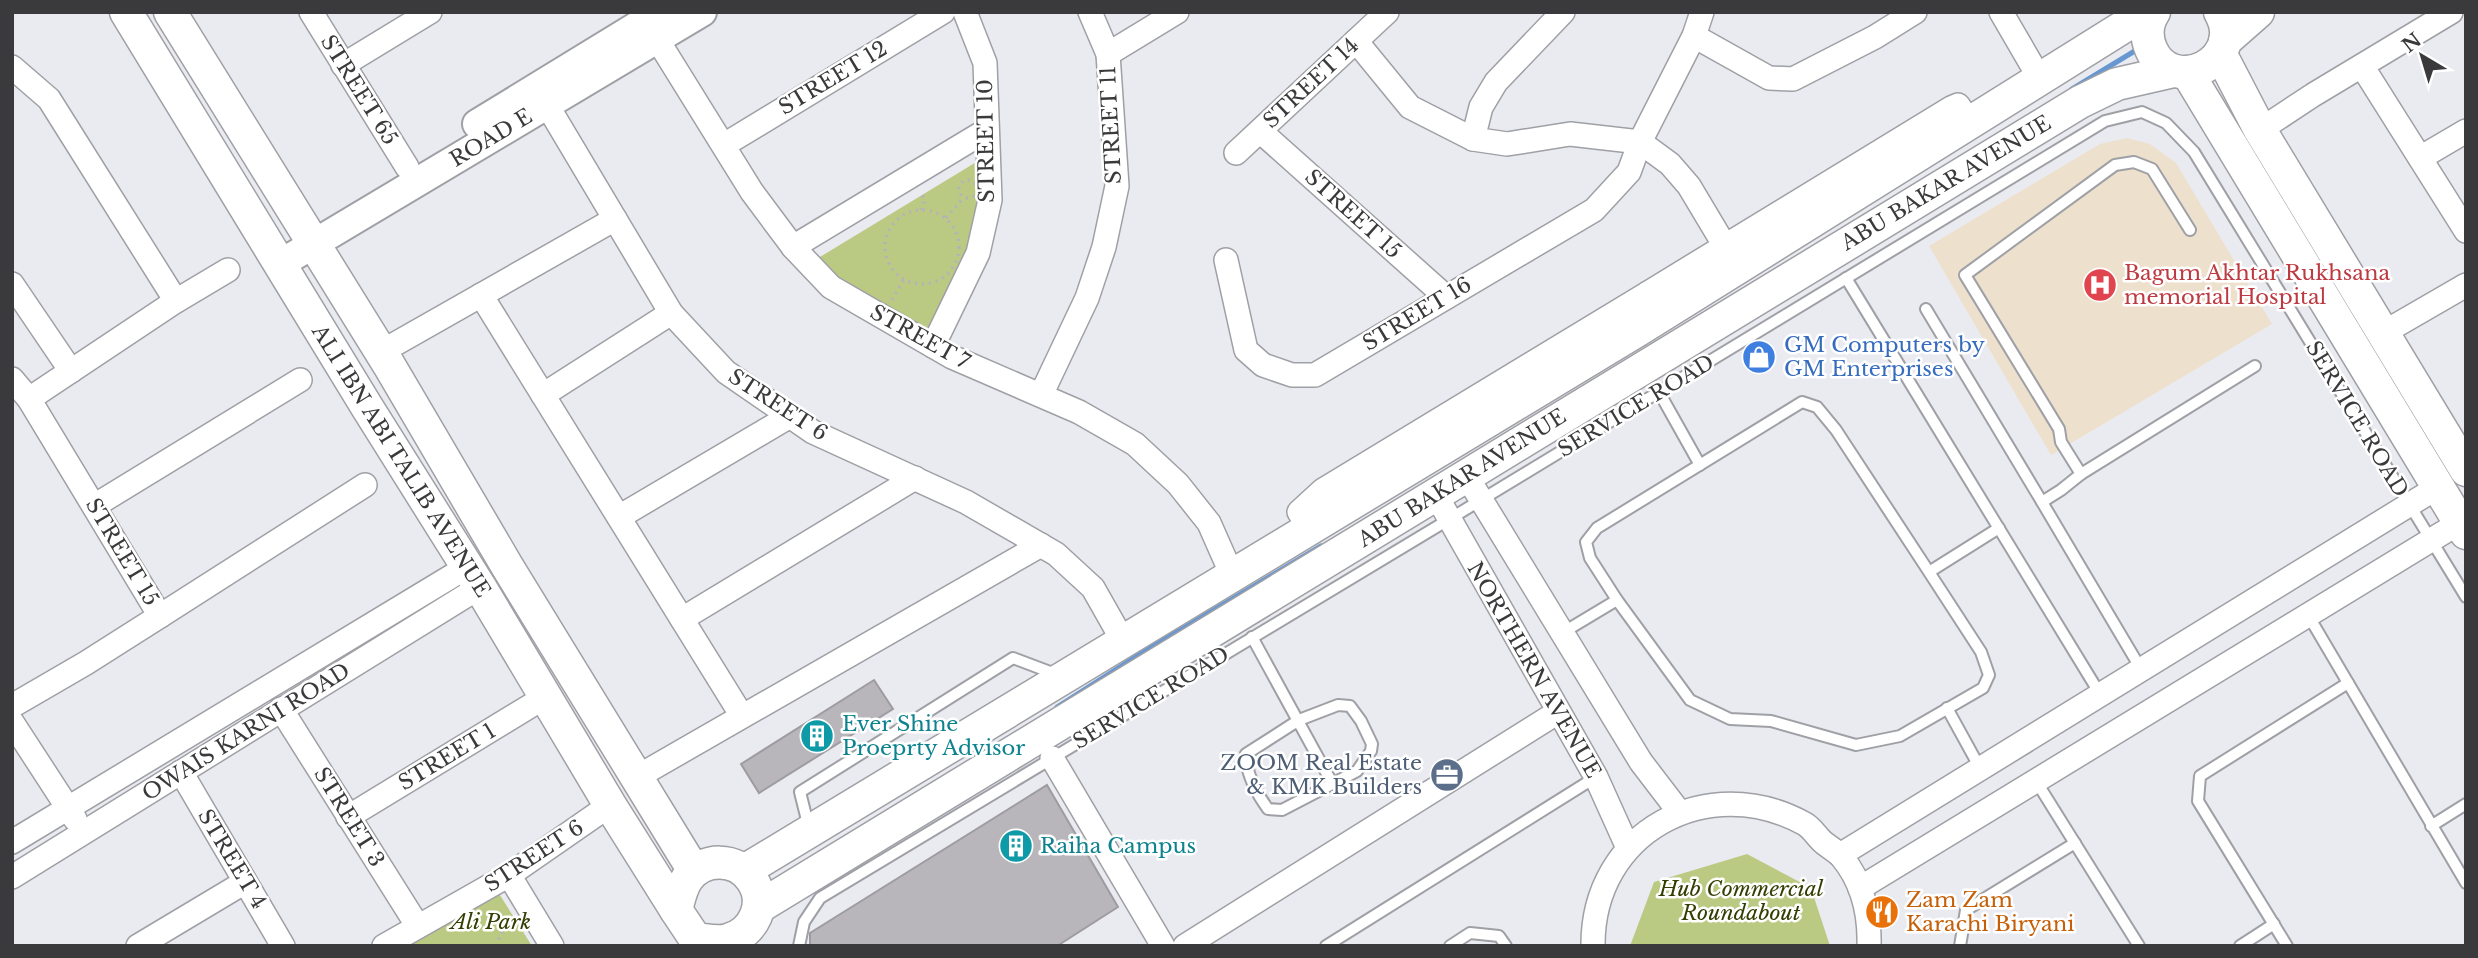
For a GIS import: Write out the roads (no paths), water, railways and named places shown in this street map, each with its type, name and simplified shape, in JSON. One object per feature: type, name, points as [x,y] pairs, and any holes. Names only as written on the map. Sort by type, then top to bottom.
[{"type":"main road","name":"ALI IBN ABI TALIB AVENUE","points":[[126,12],[676,910]]},
{"type":"main road","name":"ALI IBN ABI TALIB AVENUE","points":[[170,12],[381,352],[507,566],[694,871]]},
{"type":"main road","name":"ABU BAKAR AVENUE","points":[[744,871],[1310,528],[1731,257],[1970,123],[2147,12]]},
{"type":"main road","points":[[2154,12],[2147,30],[2153,55],[2162,65],[2180,72],[2463,528]]},
{"type":"main road","points":[[2258,12],[2222,35],[2260,130],[2466,470]]},
{"type":"main road","name":"ABU BAKAR AVENUE","points":[[757,924],[1442,508],[2080,102],[2117,84],[2200,70],[2212,63],[2222,35]]},
{"type":"main road","points":[[719,862],[732,864],[744,871],[753,881],[758,894],[757,924],[725,941],[698,942],[676,910],[686,881],[694,871],[719,862]]},
{"type":"street","name":"STREET 65","points":[[311,12],[407,167]]},
{"type":"street","points":[[343,65],[430,12]]},
{"type":"street","name":"ROAD E","points":[[308,237],[407,167],[659,26],[702,12]]},
{"type":"street","name":"STREET 12","points":[[724,145],[943,12]]},
{"type":"street","name":"STREET 10","points":[[933,346],[978,253],[990,200],[985,63],[965,12]]},
{"type":"street","name":"STREET 11","points":[[1041,395],[1087,298],[1104,247],[1116,186],[1108,54],[1090,12]]},
{"type":"street","points":[[1108,54],[1177,12]]},
{"type":"street","name":"STREET 14","points":[[1236,153],[1387,12]]},
{"type":"street","points":[[1473,139],[1481,107],[1496,82],[1563,12]]},
{"type":"street","name":"STREET 16","points":[[1226,260],[1245,350],[1263,365],[1292,375],[1315,375],[1594,210],[1629,172],[1640,142],[1694,36],[1702,12]]},
{"type":"street","points":[[1694,36],[1769,78],[1793,79],[1875,37],[1915,12]]},
{"type":"street","points":[[2260,130],[2451,12]]},
{"type":"street","points":[[2012,17],[2040,79]]},
{"type":"street","name":"ROAD E","points":[[276,257],[547,105],[659,26]]},
{"type":"street","name":"STREET 7","points":[[659,26],[752,192],[793,247],[831,287],[952,357],[1079,412],[1135,444],[1178,484],[1209,523],[1232,575]]},
{"type":"street","points":[[1356,41],[1409,107],[1473,139],[1507,144],[1570,134],[1640,142],[1670,164],[1682,179],[1731,257]]},
{"type":"street","points":[[2362,66],[2466,231]]},
{"type":"street","points":[[12,67],[48,99],[176,301]]},
{"type":"street","name":"STREET 6","points":[[547,105],[671,313],[726,372],[813,432],[966,502],[1056,554],[1093,588],[1124,641]]},
{"type":"street","points":[[793,247],[987,130]]},
{"type":"street","name":"STREET 15","points":[[1260,131],[1446,298]]},
{"type":"street","points":[[2420,158],[2466,131]]},
{"type":"street","points":[[381,352],[615,219]]},
{"type":"street","points":[[29,400],[176,301],[228,270]]},
{"type":"street","points":[[12,284],[71,371]]},
{"type":"street","points":[[2383,334],[2466,285]]},
{"type":"street","points":[[481,295],[742,716]]},
{"type":"street","points":[[543,395],[671,313]]},
{"type":"street","name":"STREET 15","points":[[12,379],[29,400],[160,616],[12,706]]},
{"type":"street","points":[[94,506],[300,380]]},
{"type":"street","points":[[619,517],[790,416]]},
{"type":"street","points":[[682,620],[915,478]]},
{"type":"street","points":[[160,616],[365,485]]},
{"type":"street","points":[[1840,855],[2438,487]]},
{"type":"street","name":"NORTHERN AVENUE","points":[[1473,488],[1641,762],[1680,813]]},
{"type":"street","name":"NORTHERN AVENUE","points":[[1442,508],[1596,777],[1629,848]]},
{"type":"street","points":[[1860,888],[2432,540],[2463,528]]},
{"type":"street","points":[[637,777],[1041,545]]},
{"type":"street","name":"OWAIS KARNI ROAD","points":[[12,877],[281,709],[474,577]]},
{"type":"street","name":"OWAIS KARNI ROAD","points":[[12,842],[474,577]]},
{"type":"street","name":"STREET 1","points":[[348,817],[545,697]]},
{"type":"street","name":"STREET 3","points":[[281,709],[417,925]]},
{"type":"street","points":[[1185,946],[1558,712]]},
{"type":"street","points":[[12,722],[82,833]]},
{"type":"street","points":[[1052,758],[1163,946]]},
{"type":"street","name":"STREET 4","points":[[181,772],[283,946]]},
{"type":"street","points":[[1593,946],[1593,923],[1605,883],[1629,848],[1652,827],[1680,813],[1723,803],[1767,808],[1808,825],[1823,842],[1840,855],[1860,888],[1870,925],[1869,946]]},
{"type":"street","name":"STREET 6","points":[[384,946],[417,925],[514,883],[610,805]]},
{"type":"street","points":[[138,946],[245,882]]},
{"type":"street","points":[[514,883],[552,946]]},
{"type":"lane","name":"SERVICE ROAD","points":[[1473,488],[1659,392],[2105,121],[2142,112],[2166,123],[2194,152],[2466,597]]},
{"type":"lane","points":[[2081,474],[2061,442],[2059,429],[1965,275],[2115,165],[2134,162],[2152,169],[2190,229]]},
{"type":"lane","points":[[1846,278],[2100,694]]},
{"type":"lane","points":[[1926,309],[2141,669]]},
{"type":"lane","points":[[2042,502],[2081,474],[2255,366]]},
{"type":"lane","points":[[1659,392],[1700,465]]},
{"type":"lane","points":[[1802,402],[1818,407],[1840,435],[1928,572],[1981,652],[1989,675],[1983,688],[1900,736],[1856,745],[1772,721],[1730,719],[1690,700],[1617,600],[1590,558],[1586,542],[1597,528],[1802,402]]},
{"type":"lane","name":"SERVICE ROAD","points":[[799,946],[804,922],[820,898],[1252,637],[1442,508]]},
{"type":"lane","points":[[1928,572],[1999,528]]},
{"type":"lane","points":[[1562,634],[1617,600]]},
{"type":"lane","points":[[2308,615],[2466,883]]},
{"type":"lane","points":[[1252,637],[1300,720],[1332,783]]},
{"type":"lane","points":[[810,831],[800,792],[1013,658],[1064,677]]},
{"type":"lane","points":[[2287,946],[2198,801],[2200,776],[2348,683]]},
{"type":"lane","points":[[1338,705],[1350,706],[1362,721],[1372,744],[1371,751],[1357,771],[1332,783],[1282,810],[1268,809],[1260,798],[1246,761],[1246,754],[1300,720],[1338,705]]},
{"type":"lane","points":[[1947,708],[1980,768]]},
{"type":"lane","points":[[1326,946],[1596,777]]},
{"type":"lane","points":[[2036,780],[2139,946]]},
{"type":"lane","points":[[2431,826],[2466,804]]},
{"type":"lane","points":[[1960,946],[1966,910],[2075,843]]},
{"type":"lane","points":[[2240,946],[2274,924]]},
{"type":"lane","points":[[1450,946],[1470,933],[1499,936],[1506,946]]},
{"type":"waterway","points":[[2072,89],[2138,49]]},
{"type":"waterway","points":[[1057,707],[1321,546]]},
{"type":"place","name":"Bagum Akhtar Rukhsana memorial Hospital","points":[[2100,285]]},
{"type":"place","name":"GM Computers by GM Enterprises","points":[[1759,357]]},
{"type":"place","name":"Ever Shine Proeprty Advisor","points":[[817,736]]},
{"type":"place","name":"ZOOM Real Estate & KMK Builders","points":[[1447,775]]},
{"type":"place","name":"Raiha Campus","points":[[1016,846]]},
{"type":"place","name":"Zam Zam Karachi Biryani","points":[[1882,912]]},
{"type":"park label","name":"Hub Commercial Roundabout","points":[[1741,901]]},
{"type":"park label","name":"Ali Park","points":[[491,922]]}]
